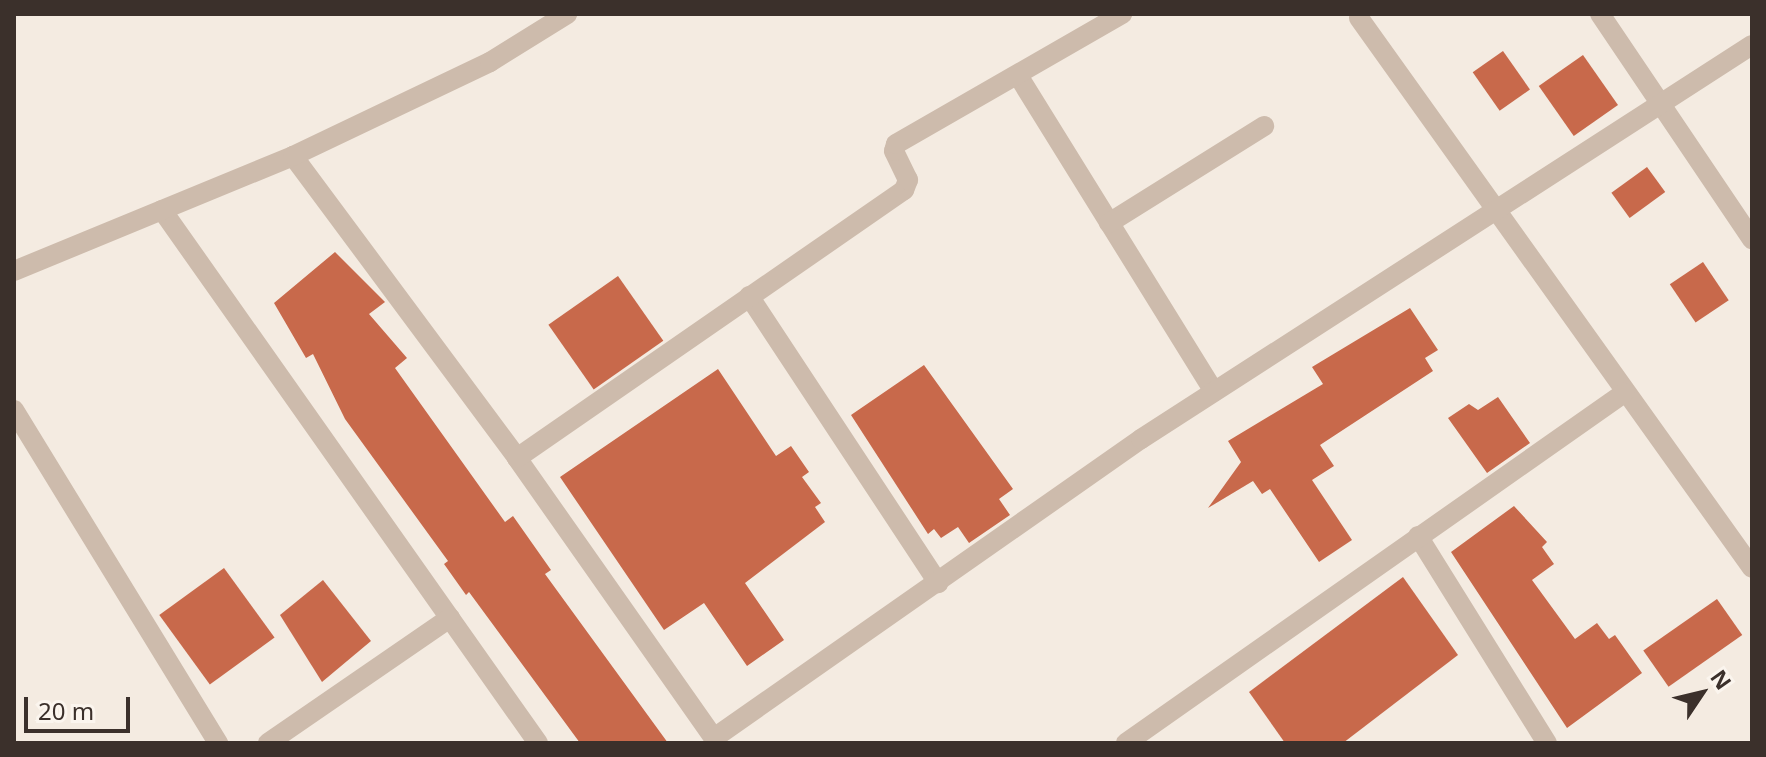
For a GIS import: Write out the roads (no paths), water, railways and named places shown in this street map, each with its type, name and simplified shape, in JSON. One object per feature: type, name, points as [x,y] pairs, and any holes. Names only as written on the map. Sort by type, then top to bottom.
[{"type":"street","points":[[14,271],[293,156],[490,62],[567,14]]},
{"type":"street","points":[[517,458],[904,190],[908,180],[894,151],[896,144],[1019,77],[1122,14]]},
{"type":"street","points":[[1600,14],[1752,239]]},
{"type":"street","points":[[1359,18],[1500,209],[1624,393],[1752,568]]},
{"type":"street","points":[[293,156],[517,458],[716,740],[1214,392],[1752,45]]},
{"type":"street","points":[[1019,77],[1214,392]]},
{"type":"street","points":[[1109,223],[1264,126]]},
{"type":"street","points":[[162,210],[538,743]]},
{"type":"street","points":[[749,296],[938,583]]},
{"type":"street","points":[[1126,743],[1624,393]]},
{"type":"street","points":[[14,410],[218,743]]},
{"type":"street","points":[[1418,536],[1547,743]]},
{"type":"street","points":[[268,743],[450,618]]}]
